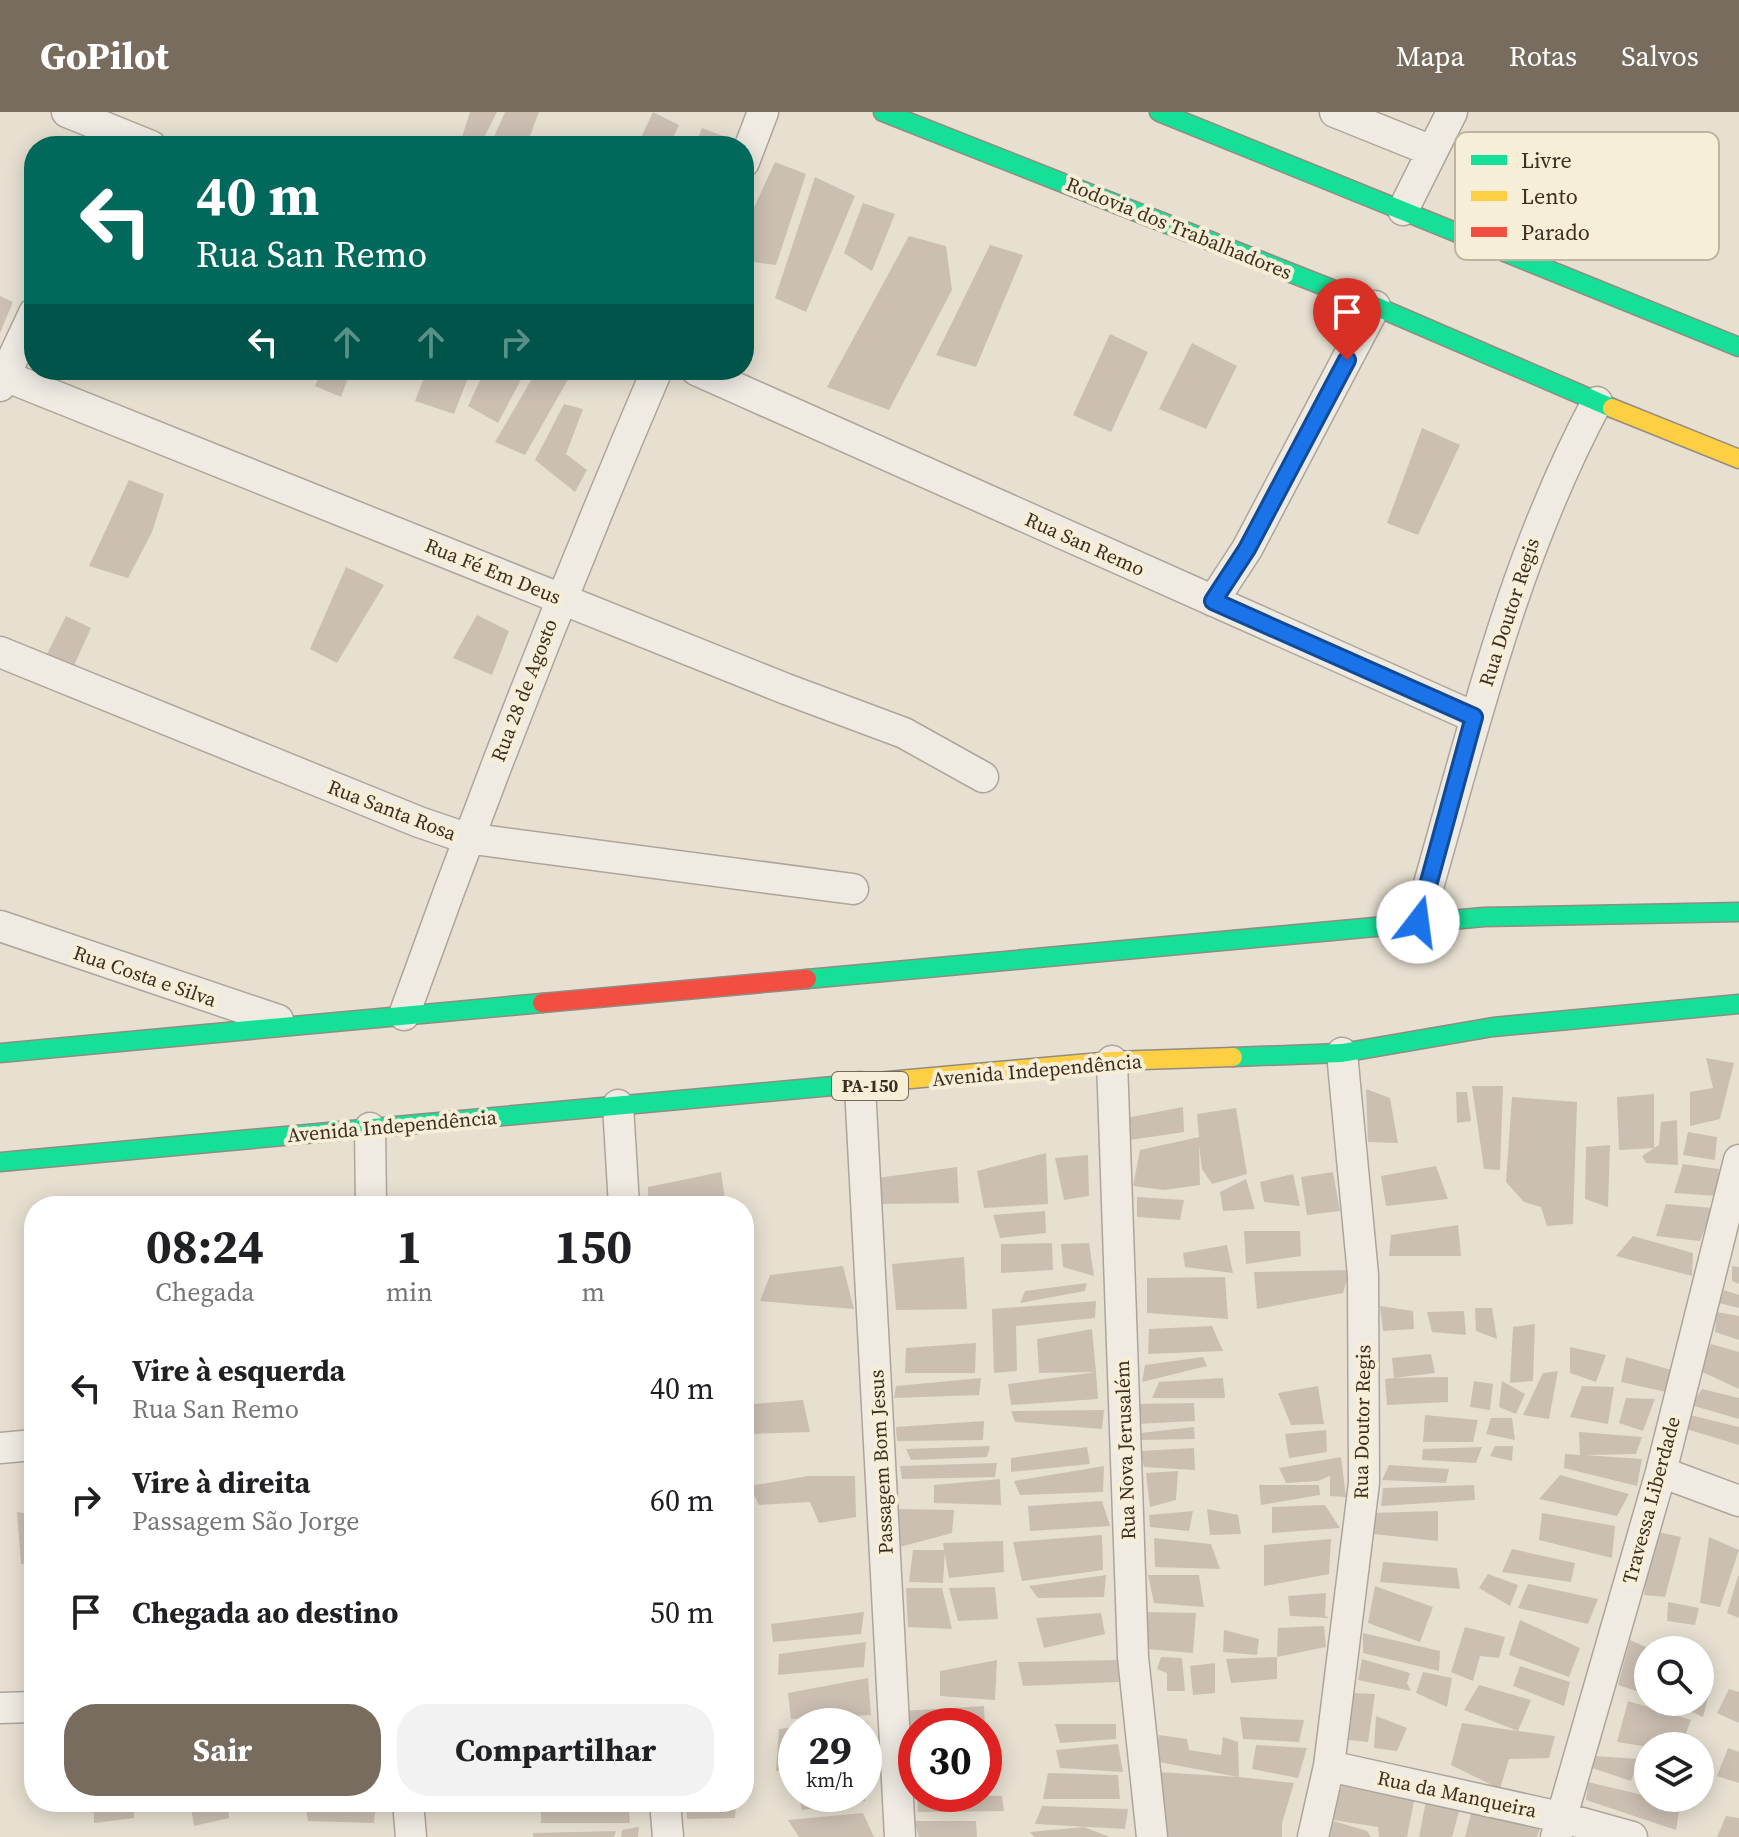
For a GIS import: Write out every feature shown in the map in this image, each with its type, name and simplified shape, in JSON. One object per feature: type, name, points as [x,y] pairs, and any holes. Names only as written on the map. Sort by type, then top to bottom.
[{"type":"main road","name":"Rodovia dos Trabalhadores","points":[[883,112],[1375,306],[1597,402],[1739,459]]},
{"type":"main road","points":[[1159,112],[1455,231]]},
{"type":"main road","points":[[1526,260],[1739,347]]},
{"type":"main road","points":[[0,1053],[1418,922],[1484,917],[1739,912]]},
{"type":"main road","name":"Avenida Independência","points":[[0,1162],[618,1105],[860,1087],[1112,1061],[1342,1053],[1493,1027],[1739,1004]]},
{"type":"street","points":[[67,112],[119,130]]},
{"type":"street","points":[[754,136],[763,112]]},
{"type":"street","points":[[1335,112],[1432,151]]},
{"type":"street","points":[[1403,210],[1452,112]]},
{"type":"street","points":[[1213,601],[1247,549],[1375,306]]},
{"type":"street","points":[[2,379],[24,334]]},
{"type":"street","name":"Rua Fé Em Deus","points":[[2,379],[904,733],[983,777]]},
{"type":"street","name":"Rua 28 de Agosto","points":[[404,1015],[466,838],[560,598],[653,380]]},
{"type":"street","name":"Rua San Remo","points":[[718,380],[1474,717]]},
{"type":"street","name":"Rua Doutor Regis","points":[[1418,922],[1474,717],[1538,524],[1597,402]]},
{"type":"street","name":"Rua Santa Rosa","points":[[0,652],[405,817],[466,838],[853,889]]},
{"type":"street","name":"Rua Costa e Silva","points":[[0,926],[165,985],[291,1025]]},
{"type":"street","name":"Rua Doutor Regis","points":[[1313,1837],[1329,1766],[1364,1483],[1363,1275],[1342,1053]]},
{"type":"street","name":"Rua Nova Jerusalém","points":[[1112,1061],[1133,1657],[1152,1837]]},
{"type":"street","name":"Passagem Bom Jesus","points":[[860,1087],[900,1837]]},
{"type":"street","points":[[618,1105],[623,1196]]},
{"type":"street","points":[[370,1128],[371,1196]]},
{"type":"street","name":"Travessa Liberdade","points":[[1558,1827],[1661,1472],[1739,1160]]},
{"type":"street","points":[[0,1448],[24,1446]]},
{"type":"street","points":[[1661,1472],[1739,1501]]},
{"type":"street","points":[[0,1708],[24,1707]]},
{"type":"street","name":"Rua da Manqueira","points":[[1329,1766],[1558,1827],[1632,1837]]},
{"type":"street","points":[[409,1812],[411,1837]]},
{"type":"street","points":[[666,1812],[668,1837]]},
{"type":"building","points":[[470,112],[497,112],[485,136],[462,136]]},
{"type":"building","points":[[505,112],[539,112],[530,136],[494,136]]},
{"type":"building","points":[[653,112],[679,125],[674,136],[642,136]]},
{"type":"building","points":[[702,128],[723,136],[699,136]]},
{"type":"building","points":[[775,162],[806,174],[776,265],[754,262],[754,207]]},
{"type":"building","points":[[815,177],[855,196],[806,312],[775,298]]},
{"type":"building","points":[[863,203],[895,214],[872,271],[844,253]]},
{"type":"building","points":[[909,236],[946,246],[952,290],[889,410],[827,387]]},
{"type":"building","points":[[990,245],[1023,255],[976,367],[936,355]]},
{"type":"building","points":[[0,296],[13,302],[0,333]]},
{"type":"building","points":[[1110,334],[1148,352],[1111,432],[1073,415]]},
{"type":"building","points":[[1192,343],[1237,366],[1206,429],[1159,409]]},
{"type":"building","points":[[318,380],[347,380],[341,397],[315,386]]},
{"type":"building","points":[[423,380],[467,380],[454,414],[415,401]]},
{"type":"building","points":[[480,380],[521,380],[498,423],[468,406]]},
{"type":"building","points":[[531,380],[568,380],[525,455],[495,442]]},
{"type":"building","points":[[564,404],[583,409],[566,454],[587,470],[575,492],[535,460]]},
{"type":"building","points":[[1422,428],[1460,445],[1418,535],[1387,523]]},
{"type":"building","points":[[129,480],[164,494],[152,532],[128,578],[89,566]]},
{"type":"building","points":[[346,567],[384,585],[337,663],[310,649]]},
{"type":"building","points":[[477,615],[509,631],[492,675],[453,658]]},
{"type":"building","points":[[66,616],[91,628],[72,670],[44,660]]},
{"type":"building","points":[[1706,1058],[1734,1063],[1720,1119],[1690,1126],[1690,1092],[1713,1088]]},
{"type":"building","points":[[1472,1086],[1503,1086],[1500,1170],[1484,1169]]},
{"type":"building","points":[[1366,1089],[1390,1098],[1398,1143],[1368,1142]]},
{"type":"building","points":[[1456,1092],[1467,1092],[1471,1121],[1457,1123]]},
{"type":"building","points":[[1654,1094],[1654,1148],[1619,1150],[1617,1097]]},
{"type":"building","points":[[1512,1097],[1577,1102],[1573,1224],[1547,1226],[1541,1207],[1524,1202],[1506,1182]]},
{"type":"building","points":[[1183,1107],[1184,1132],[1130,1140],[1126,1118]]},
{"type":"building","points":[[1236,1108],[1247,1174],[1212,1184],[1202,1169],[1199,1145],[1200,1185],[1164,1190],[1133,1186],[1140,1150],[1199,1137],[1197,1114]]},
{"type":"building","points":[[1677,1120],[1678,1165],[1646,1163],[1642,1156],[1659,1145],[1661,1122]]},
{"type":"building","points":[[1688,1132],[1717,1137],[1715,1160],[1683,1155]]},
{"type":"building","points":[[1610,1145],[1608,1207],[1585,1199],[1586,1147]]},
{"type":"building","points":[[1046,1153],[1048,1204],[984,1208],[977,1171]]},
{"type":"building","points":[[1088,1155],[1089,1196],[1064,1200],[1055,1158]]},
{"type":"building","points":[[1683,1164],[1719,1169],[1717,1196],[1674,1193]]},
{"type":"building","points":[[1436,1166],[1448,1199],[1386,1206],[1381,1176]]},
{"type":"building","points":[[957,1167],[959,1203],[878,1204],[877,1178]]},
{"type":"building","points":[[721,1172],[725,1196],[648,1196],[648,1187]]},
{"type":"building","points":[[1333,1172],[1340,1211],[1307,1215],[1301,1177]]},
{"type":"building","points":[[1293,1174],[1300,1206],[1264,1202],[1260,1182]]},
{"type":"building","points":[[1246,1179],[1255,1209],[1223,1211],[1220,1192]]},
{"type":"building","points":[[1137,1197],[1184,1200],[1180,1220],[1137,1217]]},
{"type":"building","points":[[1666,1204],[1713,1208],[1700,1241],[1656,1236]]},
{"type":"building","points":[[1045,1211],[1046,1233],[1000,1238],[993,1215]]},
{"type":"building","points":[[1458,1225],[1461,1256],[1389,1256],[1391,1235]]},
{"type":"building","points":[[1244,1231],[1300,1231],[1301,1256],[1246,1264]]},
{"type":"building","points":[[1633,1236],[1693,1253],[1692,1276],[1616,1256]]},
{"type":"building","points":[[1052,1243],[1053,1270],[1001,1273],[1001,1244]]},
{"type":"building","points":[[1089,1243],[1094,1276],[1063,1267],[1061,1244]]},
{"type":"building","points":[[1227,1245],[1233,1273],[1185,1267],[1183,1253]]},
{"type":"building","points":[[964,1257],[967,1309],[896,1310],[892,1264]]},
{"type":"building","points":[[843,1266],[854,1309],[760,1301],[770,1275]]},
{"type":"building","points":[[1732,1266],[1739,1267],[1739,1284],[1732,1281]]},
{"type":"building","points":[[1350,1270],[1343,1293],[1257,1309],[1254,1272]]},
{"type":"building","points":[[1225,1277],[1228,1319],[1147,1313],[1147,1278]]},
{"type":"building","points":[[1087,1283],[1085,1291],[1020,1303],[1025,1291]]},
{"type":"building","points":[[1724,1290],[1739,1295],[1739,1308],[1719,1303]]},
{"type":"building","points":[[1096,1301],[1095,1318],[1016,1326],[1017,1371],[994,1373],[992,1309]]},
{"type":"building","points":[[1380,1306],[1413,1311],[1414,1329],[1383,1331]]},
{"type":"building","points":[[1475,1308],[1492,1308],[1497,1339],[1476,1331]]},
{"type":"building","points":[[1464,1311],[1466,1335],[1432,1332],[1427,1312]]},
{"type":"building","points":[[1717,1312],[1739,1316],[1739,1340],[1715,1332]]},
{"type":"building","points":[[1535,1324],[1533,1381],[1510,1383],[1513,1327]]},
{"type":"building","points":[[1212,1326],[1223,1351],[1148,1354],[1149,1329]]},
{"type":"building","points":[[1092,1329],[1096,1372],[1039,1373],[1037,1339]]},
{"type":"building","points":[[976,1343],[975,1373],[905,1373],[906,1348]]},
{"type":"building","points":[[1711,1344],[1739,1352],[1739,1389],[1698,1370]]},
{"type":"building","points":[[1570,1347],[1606,1355],[1596,1382],[1570,1373]]},
{"type":"building","points":[[1431,1354],[1435,1373],[1394,1378],[1392,1358]]},
{"type":"building","points":[[1203,1357],[1207,1366],[1142,1382],[1145,1365]]},
{"type":"building","points":[[1626,1357],[1675,1371],[1666,1392],[1621,1382]]},
{"type":"building","points":[[1558,1371],[1549,1419],[1523,1415],[1543,1373]]},
{"type":"building","points":[[1096,1372],[1098,1399],[1011,1405],[1008,1384]]},
{"type":"building","points":[[1448,1377],[1448,1402],[1387,1405],[1385,1379]]},
{"type":"building","points":[[981,1378],[979,1395],[894,1398],[896,1386]]},
{"type":"building","points":[[1223,1378],[1225,1398],[1152,1398],[1159,1382]]},
{"type":"building","points":[[1474,1381],[1493,1384],[1490,1410],[1470,1407]]},
{"type":"building","points":[[1502,1381],[1525,1394],[1516,1414],[1499,1407]]},
{"type":"building","points":[[1318,1386],[1324,1424],[1291,1425],[1278,1393]]},
{"type":"building","points":[[1582,1386],[1614,1387],[1608,1424],[1570,1417]]},
{"type":"building","points":[[1702,1389],[1739,1398],[1739,1419],[1691,1405]]},
{"type":"building","points":[[1626,1398],[1655,1399],[1643,1431],[1619,1423]]},
{"type":"building","points":[[803,1400],[810,1432],[754,1434],[754,1404]]},
{"type":"building","points":[[1194,1403],[1195,1421],[1137,1424],[1136,1404]]},
{"type":"building","points":[[1104,1410],[1102,1429],[1015,1422],[1011,1411]]},
{"type":"building","points":[[1425,1415],[1478,1420],[1473,1442],[1423,1442]]},
{"type":"building","points":[[1690,1415],[1739,1427],[1739,1445],[1683,1428]]},
{"type":"building","points":[[1491,1418],[1512,1418],[1515,1440],[1486,1434]]},
{"type":"building","points":[[984,1421],[983,1440],[897,1441],[896,1427]]},
{"type":"building","points":[[1194,1427],[1195,1439],[1140,1440],[1140,1433]]},
{"type":"building","points":[[1326,1430],[1327,1452],[1289,1458],[1285,1434]]},
{"type":"building","points":[[1579,1432],[1642,1437],[1636,1454],[1585,1455],[1642,1459],[1637,1486],[1564,1468],[1565,1454],[1580,1455]]},
{"type":"building","points":[[990,1446],[987,1457],[911,1460],[906,1449]]},
{"type":"building","points":[[1495,1446],[1513,1446],[1512,1461],[1490,1456]]},
{"type":"building","points":[[1087,1447],[1090,1464],[1011,1472],[1011,1458]]},
{"type":"building","points":[[1482,1447],[1476,1463],[1422,1460],[1423,1449]]},
{"type":"building","points":[[1194,1448],[1195,1470],[1144,1467],[1140,1451]]},
{"type":"building","points":[[1341,1457],[1346,1497],[1330,1496],[1330,1476],[1318,1481],[1286,1483],[1279,1468]]},
{"type":"building","points":[[997,1463],[995,1477],[902,1479],[900,1466]]},
{"type":"building","points":[[1389,1465],[1449,1469],[1446,1483],[1382,1480]]},
{"type":"building","points":[[1104,1466],[1103,1492],[1020,1495],[1014,1481]]},
{"type":"building","points":[[1178,1471],[1176,1500],[1150,1507],[1146,1473]]},
{"type":"building","points":[[1560,1475],[1629,1494],[1617,1516],[1539,1499]]},
{"type":"building","points":[[808,1476],[855,1476],[856,1517],[819,1523],[810,1502],[759,1505],[754,1485]]},
{"type":"building","points":[[1000,1479],[1001,1505],[934,1503],[934,1485]]},
{"type":"building","points":[[1259,1485],[1319,1485],[1320,1495],[1261,1505]]},
{"type":"building","points":[[1474,1485],[1475,1500],[1381,1506],[1383,1488]]},
{"type":"building","points":[[1102,1501],[1110,1526],[1030,1531],[1028,1506]]},
{"type":"building","points":[[1325,1505],[1340,1528],[1272,1533],[1272,1507]]},
{"type":"building","points":[[896,1509],[954,1510],[952,1533],[900,1547]]},
{"type":"building","points":[[1207,1509],[1238,1515],[1241,1534],[1210,1535]]},
{"type":"building","points":[[1193,1511],[1189,1531],[1150,1527],[1149,1515]]},
{"type":"building","points":[[1438,1511],[1438,1541],[1374,1534],[1373,1513]]},
{"type":"building","points":[[17,1512],[24,1513],[24,1564],[21,1564]]},
{"type":"building","points":[[1542,1513],[1615,1526],[1612,1558],[1539,1540]]},
{"type":"building","points":[[1653,1531],[1681,1537],[1665,1597],[1644,1595]]},
{"type":"building","points":[[1102,1535],[1103,1570],[1022,1581],[1013,1542]]},
{"type":"building","points":[[1709,1537],[1739,1550],[1720,1607],[1700,1603]]},
{"type":"building","points":[[1154,1538],[1211,1544],[1220,1569],[1155,1567]]},
{"type":"building","points":[[1331,1539],[1329,1574],[1264,1586],[1264,1545]]},
{"type":"building","points":[[1003,1541],[1004,1572],[949,1578],[943,1543]]},
{"type":"building","points":[[1512,1549],[1575,1563],[1571,1582],[1502,1572]]},
{"type":"building","points":[[913,1550],[945,1550],[943,1583],[909,1582]]},
{"type":"building","points":[[1383,1562],[1457,1568],[1460,1589],[1380,1582]]},
{"type":"building","points":[[1488,1574],[1518,1585],[1510,1606],[1479,1588]]},
{"type":"building","points":[[1106,1575],[1104,1597],[1038,1598],[1029,1586]]},
{"type":"building","points":[[1148,1575],[1199,1575],[1204,1607],[1154,1603]]},
{"type":"building","points":[[1739,1576],[1739,1618],[1727,1613]]},
{"type":"building","points":[[1528,1584],[1598,1599],[1588,1624],[1518,1608]]},
{"type":"building","points":[[1375,1586],[1433,1607],[1420,1642],[1368,1623]]},
{"type":"building","points":[[995,1587],[998,1619],[958,1621],[949,1588]]},
{"type":"building","points":[[906,1588],[942,1588],[952,1629],[908,1627]]},
{"type":"building","points":[[1326,1593],[1325,1615],[1329,1618],[1290,1616],[1288,1596]]},
{"type":"building","points":[[1668,1602],[1699,1608],[1695,1625],[1667,1621]]},
{"type":"building","points":[[864,1612],[861,1634],[773,1642],[771,1624]]},
{"type":"building","points":[[1145,1612],[1196,1613],[1193,1653],[1147,1649]]},
{"type":"building","points":[[1101,1613],[1105,1634],[1044,1648],[1036,1618]]},
{"type":"building","points":[[1520,1620],[1580,1648],[1569,1677],[1509,1655]]},
{"type":"building","points":[[1324,1626],[1326,1647],[1277,1657],[1278,1628]]},
{"type":"building","points":[[1465,1627],[1505,1637],[1499,1658],[1480,1656],[1473,1681],[1451,1672]]},
{"type":"building","points":[[1224,1630],[1259,1639],[1257,1655],[1223,1652]]},
{"type":"building","points":[[1363,1633],[1440,1651],[1439,1671],[1363,1653]]},
{"type":"building","points":[[1630,1640],[1634,1642],[1634,1690],[1618,1685]]},
{"type":"building","points":[[866,1642],[864,1667],[778,1675],[779,1654]]},
{"type":"building","points":[[1161,1657],[1182,1658],[1185,1691],[1167,1691],[1167,1673],[1157,1669]]},
{"type":"building","points":[[1277,1657],[1277,1679],[1231,1683],[1226,1659]]},
{"type":"building","points":[[1362,1659],[1410,1673],[1407,1683],[1411,1691],[1358,1680]]},
{"type":"building","points":[[997,1660],[995,1700],[940,1696],[940,1671]]},
{"type":"building","points":[[1118,1660],[1119,1682],[1023,1686],[1018,1662]]},
{"type":"building","points":[[1215,1663],[1215,1693],[1193,1695],[1190,1666]]},
{"type":"building","points":[[1520,1666],[1570,1682],[1564,1706],[1513,1686]]},
{"type":"building","points":[[1423,1672],[1452,1678],[1447,1707],[1416,1693]]},
{"type":"building","points":[[868,1678],[870,1708],[790,1708],[788,1693]]},
{"type":"building","points":[[1479,1685],[1531,1700],[1518,1731],[1464,1710]]},
{"type":"building","points":[[1729,1689],[1739,1692],[1739,1723],[1717,1713]]},
{"type":"building","points":[[1353,1693],[1375,1694],[1368,1742],[1349,1740]]},
{"type":"building","points":[[1628,1701],[1634,1703],[1634,1716],[1678,1716],[1691,1720],[1686,1732],[1634,1732],[1634,1745],[1617,1742]]},
{"type":"building","points":[[1376,1716],[1407,1728],[1397,1751],[1374,1748]]},
{"type":"building","points":[[1240,1717],[1304,1720],[1299,1742],[1243,1739]]},
{"type":"building","points":[[1462,1723],[1555,1736],[1549,1758],[1509,1759],[1500,1789],[1451,1765]]},
{"type":"building","points":[[1055,1724],[1116,1724],[1116,1739],[1060,1743]]},
{"type":"building","points":[[1159,1735],[1187,1739],[1189,1750],[1221,1755],[1223,1737],[1238,1742],[1239,1777],[1294,1783],[1282,1823],[1282,1837],[1155,1837],[1157,1772],[1238,1777],[1154,1761]]},
{"type":"building","points":[[1118,1744],[1123,1772],[1060,1768],[1056,1750]]},
{"type":"building","points":[[1256,1745],[1307,1748],[1298,1778],[1252,1769]]},
{"type":"building","points":[[1728,1748],[1739,1752],[1739,1783],[1717,1776]]},
{"type":"building","points":[[1594,1756],[1634,1759],[1631,1781],[1589,1767]]},
{"type":"building","points":[[1048,1773],[1118,1775],[1120,1799],[1043,1799]]},
{"type":"building","points":[[1344,1782],[1414,1801],[1407,1837],[1379,1837],[1378,1827],[1327,1819]]},
{"type":"building","points":[[1588,1782],[1634,1793],[1634,1812],[1679,1812],[1676,1830],[1586,1800]]},
{"type":"building","points":[[1426,1801],[1462,1801],[1452,1837],[1419,1837]]},
{"type":"building","points":[[1042,1806],[1128,1809],[1125,1829],[1035,1824]]},
{"type":"building","points":[[1472,1810],[1540,1828],[1537,1837],[1465,1837]]},
{"type":"building","points":[[94,1812],[134,1812],[134,1818],[94,1823]]},
{"type":"building","points":[[192,1812],[229,1812],[229,1818],[194,1826]]},
{"type":"building","points":[[307,1812],[375,1812],[374,1823],[308,1821]]},
{"type":"building","points":[[541,1812],[629,1812],[630,1823],[541,1823]]},
{"type":"building","points":[[687,1812],[735,1812],[735,1818],[687,1819]]},
{"type":"building","points":[[863,1813],[874,1837],[799,1837],[788,1820]]},
{"type":"building","points":[[1726,1816],[1739,1818],[1739,1837],[1717,1837]]},
{"type":"building","points":[[1327,1819],[1367,1831],[1371,1837],[1324,1837]]},
{"type":"building","points":[[914,1821],[976,1821],[977,1837],[919,1837]]},
{"type":"building","points":[[639,1827],[638,1837],[621,1837],[622,1830]]},
{"type":"building","points":[[1084,1827],[1110,1837],[1034,1837],[1030,1832]]},
{"type":"building","points":[[616,1831],[614,1837],[533,1837],[533,1833]]},
{"type":"traffic: fast","points":[[883,112],[1375,306],[1612,408]]},
{"type":"traffic: fast","points":[[1159,112],[1455,232]]},
{"type":"traffic: fast","points":[[1524,260],[1739,347]]},
{"type":"traffic: fast","points":[[807,979],[1484,917],[1739,912]]},
{"type":"traffic: fast","points":[[0,1053],[542,1003]]},
{"type":"traffic: fast","points":[[1233,1057],[1342,1053],[1493,1027],[1739,1004]]},
{"type":"traffic: fast","points":[[0,1162],[877,1082]]},
{"type":"traffic: slow","points":[[1612,408],[1739,459]]},
{"type":"traffic: slow","points":[[877,1082],[1112,1061],[1233,1057]]},
{"type":"traffic: jam","points":[[542,1003],[807,979]]},
{"type":"route","points":[[1347,360],[1247,549],[1213,601],[1474,717],[1418,922]]}]
